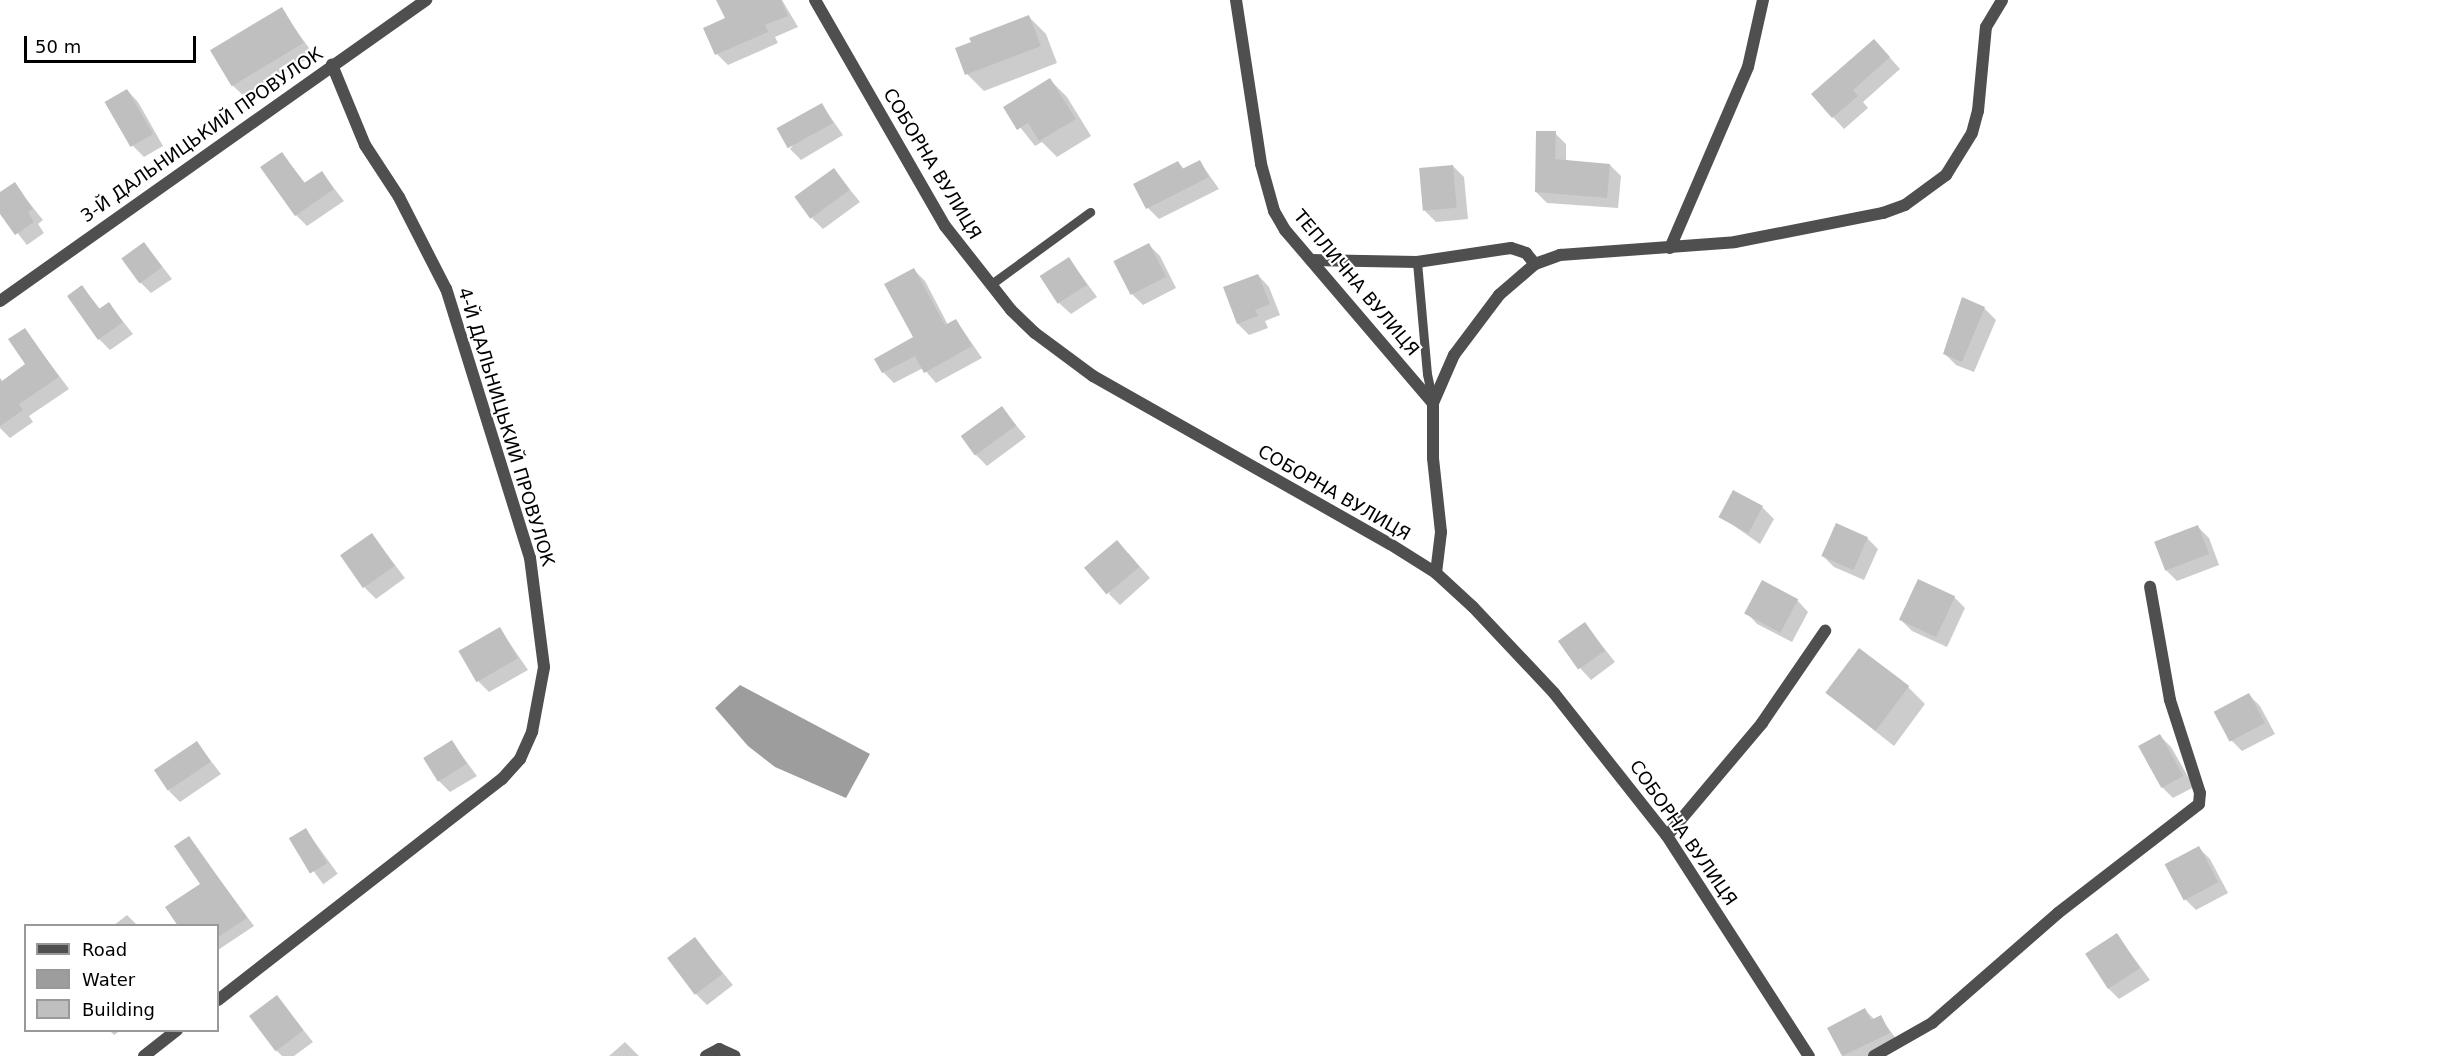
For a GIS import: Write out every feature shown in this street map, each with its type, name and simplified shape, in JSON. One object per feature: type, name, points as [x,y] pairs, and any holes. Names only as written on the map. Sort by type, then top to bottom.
[{"type":"street","name":"3-Й ДАЛЬНИЦЬКИЙ ПРОВУЛОК","points":[[0,301],[426,0]]},
{"type":"street","name":"СОБОРНА ВУЛИЦЯ","points":[[815,0],[922,189],[990,285],[1035,333],[1093,376],[1390,544],[1436,573],[1554,693],[1667,836],[1809,1056]]},
{"type":"street","name":"ТЕПЛИЧНА ВУЛИЦЯ","points":[[1236,0],[1267,194],[1285,230],[1433,403]]},
{"type":"street","points":[[1670,248],[1748,67],[1763,0]]},
{"type":"street","points":[[1436,573],[1441,532],[1433,458],[1433,403],[1466,335],[1499,295],[1535,264],[1573,253],[1670,248],[1784,235],[1883,213],[1926,192],[1953,166],[1972,133],[1978,111],[1986,27],[2002,0]]},
{"type":"street","name":"4-Й ДАЛЬНИЦЬКИЙ ПРОВУЛОК","points":[[219,999],[502,779],[520,759],[532,732],[544,667],[530,558],[446,289],[399,197],[365,145],[332,65]]},
{"type":"street","points":[[1311,260],[1417,262],[1511,248],[1526,253],[1535,264]]},
{"type":"street","points":[[1874,1056],[1932,1023],[2058,913],[2199,804],[2200,794],[2170,700],[2150,587]]},
{"type":"street","points":[[1667,836],[1762,723],[1825,631]]},
{"type":"street","points":[[144,1056],[174,1032]]},
{"type":"street","points":[[706,1056],[719,1049],[735,1056]]},
{"type":"lane","points":[[990,285],[1090,212]]},
{"type":"lane","points":[[1417,262],[1427,374],[1433,403]]},
{"type":"water","points":[[740,685],[870,754],[846,798],[775,767],[748,746],[715,708]]},
{"type":"building","points":[[716,0],[781,0],[788,16],[765,25],[768,32],[715,55],[703,28],[725,18]]},
{"type":"building","points":[[282,7],[304,43],[232,86],[210,50]]},
{"type":"building","points":[[1029,15],[1041,46],[965,75],[955,48],[971,42],[969,38]]},
{"type":"building","points":[[1874,39],[1890,57],[1853,90],[1858,96],[1832,118],[1811,94]]},
{"type":"building","points":[[1050,78],[1076,119],[1039,141],[1028,123],[1017,130],[1003,107]]},
{"type":"building","points":[[127,89],[153,134],[130,147],[104,102]]},
{"type":"building","points":[[822,103],[833,123],[788,148],[777,128]]},
{"type":"building","points":[[1536,131],[1556,131],[1555,159],[1610,164],[1607,198],[1535,192]]},
{"type":"building","points":[[282,152],[304,183],[322,171],[334,189],[295,216],[260,167]]},
{"type":"building","points":[[1200,160],[1209,177],[1146,209],[1133,184],[1178,161],[1182,169]]},
{"type":"building","points":[[1453,165],[1457,208],[1423,211],[1419,168]]},
{"type":"building","points":[[834,168],[850,190],[810,219],[794,197]]},
{"type":"building","points":[[15,182],[33,209],[28,212],[34,222],[15,235],[0,214],[0,192]]},
{"type":"building","points":[[144,242],[162,267],[140,284],[121,258]]},
{"type":"building","points":[[1149,243],[1166,277],[1131,295],[1113,261]]},
{"type":"building","points":[[1069,257],[1087,285],[1058,304],[1040,276]]},
{"type":"building","points":[[914,268],[945,325],[956,319],[972,346],[924,373],[915,356],[882,373],[874,359],[913,337],[884,284]]},
{"type":"building","points":[[1258,274],[1270,304],[1255,310],[1258,316],[1237,324],[1223,287]]},
{"type":"building","points":[[82,285],[99,309],[109,302],[123,322],[98,340],[67,296]]},
{"type":"building","points":[[1962,297],[1985,307],[1962,362],[1943,354]]},
{"type":"building","points":[[25,328],[59,377],[19,404],[23,410],[0,426],[0,378],[2,381],[25,364],[8,339]]},
{"type":"building","points":[[1002,406],[1016,425],[975,455],[961,436]]},
{"type":"building","points":[[1733,490],[1763,506],[1748,533],[1718,517]]},
{"type":"building","points":[[1836,523],[1868,537],[1853,570],[1821,556]]},
{"type":"building","points":[[2198,525],[2209,554],[2165,571],[2154,542]]},
{"type":"building","points":[[372,533],[395,566],[363,588],[340,555]]},
{"type":"building","points":[[1117,540],[1139,567],[1107,594],[1084,568]]},
{"type":"building","points":[[1918,579],[1955,596],[1936,637],[1899,620]]},
{"type":"building","points":[[1762,580],[1798,599],[1780,633],[1744,614]]},
{"type":"building","points":[[1585,622],[1605,651],[1578,670],[1558,641]]},
{"type":"building","points":[[500,627],[518,658],[476,682],[458,651]]},
{"type":"building","points":[[1859,648],[1909,686],[1876,731],[1825,693]]},
{"type":"building","points":[[2249,693],[2265,723],[2230,742],[2214,712]]},
{"type":"building","points":[[2160,734],[2183,776],[2161,788],[2138,746]]},
{"type":"building","points":[[452,740],[467,764],[438,782],[423,758]]},
{"type":"building","points":[[197,741],[211,762],[168,791],[154,770]]},
{"type":"building","points":[[306,828],[327,863],[310,873],[289,838]]},
{"type":"building","points":[[189,836],[247,918],[219,936],[219,924],[177,924],[165,907],[200,884],[174,846]]},
{"type":"building","points":[[2199,846],[2218,882],[2184,901],[2165,864]]},
{"type":"building","points":[[2117,933],[2140,968],[2108,989],[2085,954]]},
{"type":"building","points":[[695,937],[723,974],[695,995],[667,958]]},
{"type":"building","points":[[277,995],[303,1030],[276,1051],[249,1016]]},
{"type":"building","points":[[1865,1008],[1871,1020],[1881,1015],[1890,1033],[1842,1056],[1827,1028]]}]
